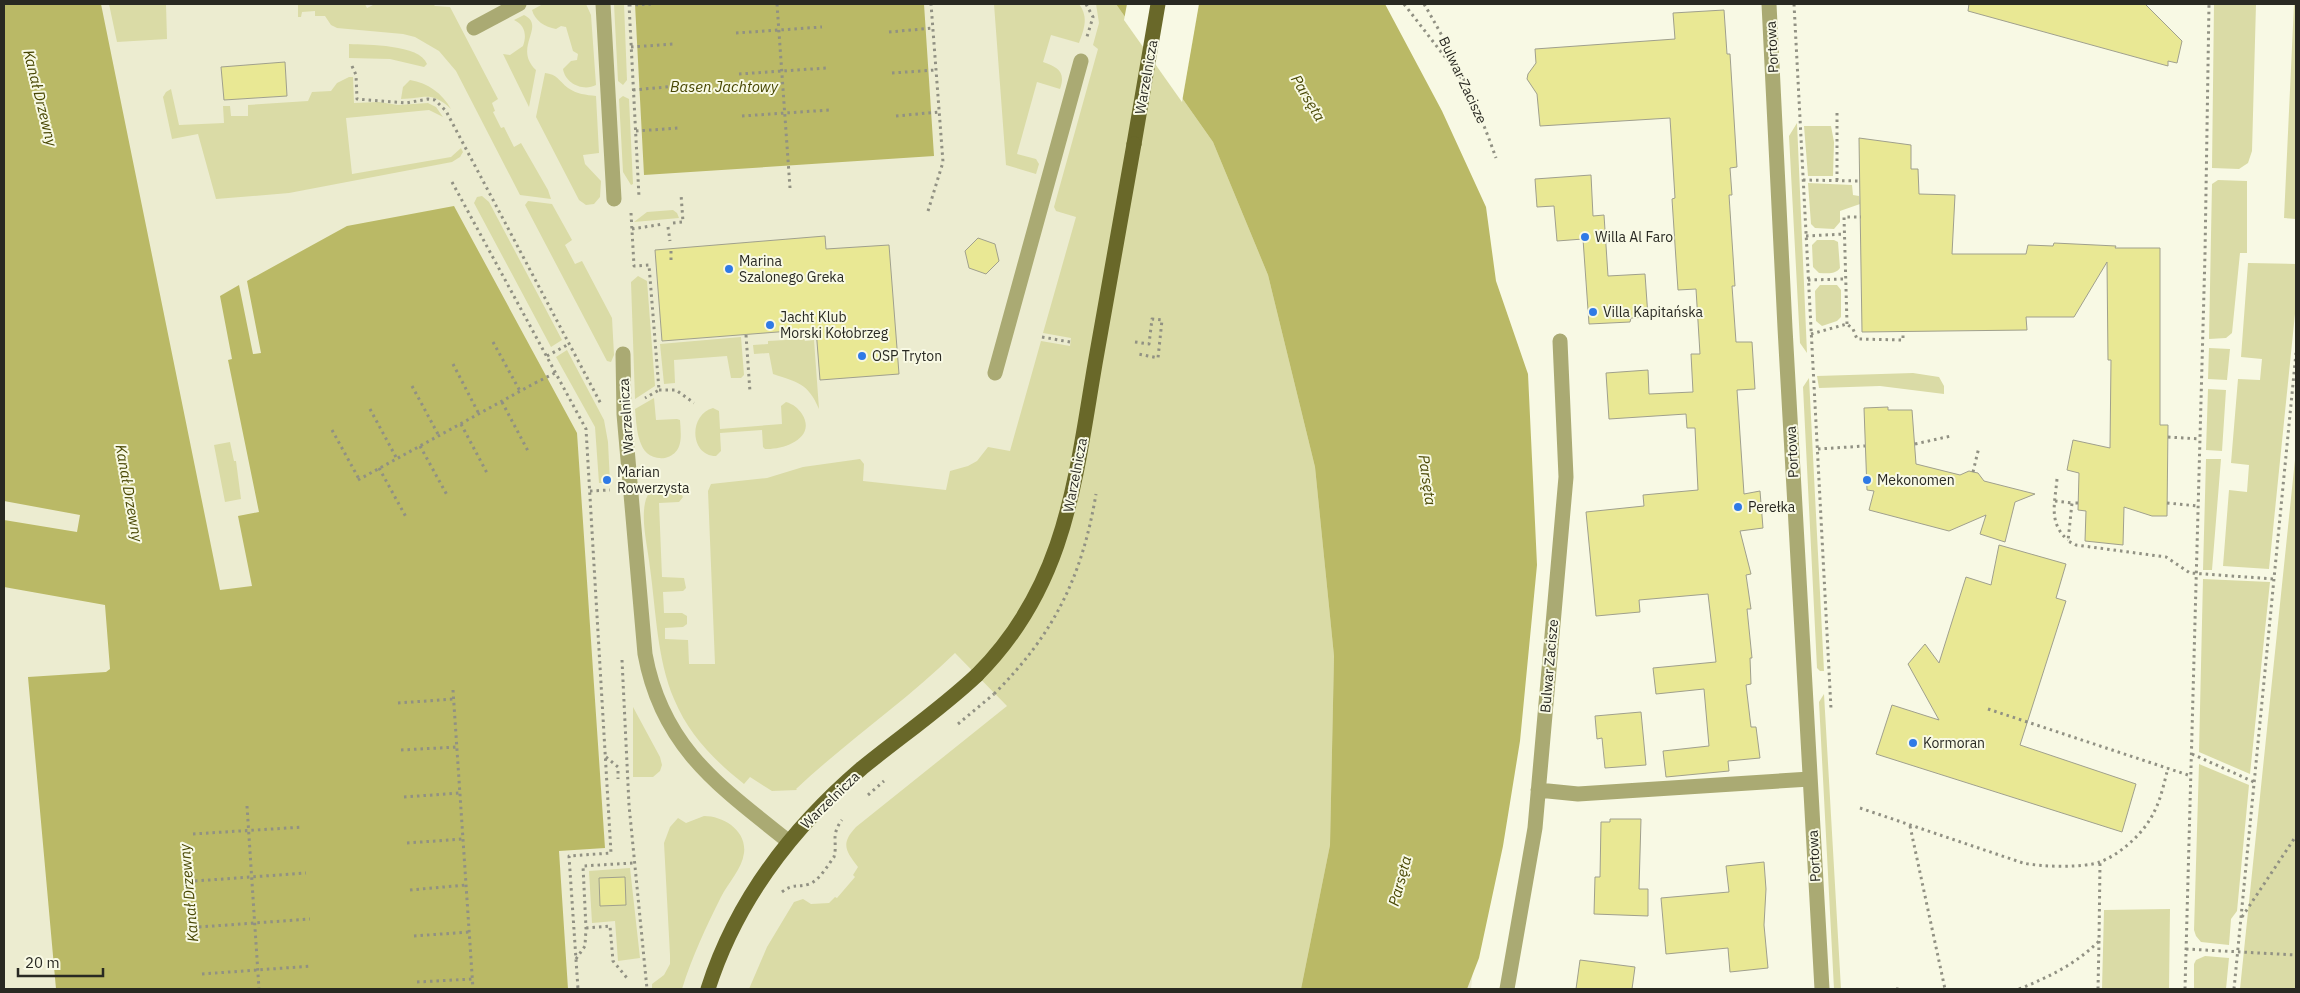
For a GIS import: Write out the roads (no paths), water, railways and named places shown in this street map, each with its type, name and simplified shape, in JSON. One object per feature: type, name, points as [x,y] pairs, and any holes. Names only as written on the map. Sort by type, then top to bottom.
[{"type":"main road","name":"Warzelnicza","points":[[708,989],[721,953],[745,905],[788,841],[836,791],[950,701],[977,675],[1014,633],[1035,600],[1053,561],[1066,518],[1078,464],[1158,4]]},
{"type":"street","points":[[474,28],[519,4]]},
{"type":"street","points":[[603,4],[614,199]]},
{"type":"street","name":"Portowa","points":[[1770,4],[1785,328],[1822,989]]},
{"type":"street","points":[[995,373],[1081,61]]},
{"type":"street","name":"Bulwar Zacisze","points":[[1507,989],[1535,828],[1566,477],[1560,341]]},
{"type":"street","name":"Warzelnicza","points":[[623,354],[624,414],[645,654],[651,682],[669,723],[690,755],[727,792],[788,841]]},
{"type":"street","points":[[1538,790],[1578,794],[1810,779]]},
{"type":"water","name":"Kanał Drzewny","points":[[4,4],[101,4],[220,590],[252,586],[238,516],[259,512],[228,360],[232,359],[220,296],[239,285],[253,354],[261,353],[247,281],[347,226],[454,206],[577,433],[605,848],[559,851],[568,989],[56,989],[28,677],[106,672],[110,669],[105,605],[4,587],[4,520],[77,532],[80,515],[4,501]]},
{"type":"water","name":"Basen Jachtowy","points":[[635,4],[924,4],[934,156],[644,175]]},
{"type":"water","name":"Parsęta","points":[[1116,4],[1385,4],[1442,111],[1486,207],[1496,281],[1528,374],[1537,565],[1520,741],[1503,846],[1479,958],[1467,989],[1301,989],[1330,845],[1334,656],[1315,467],[1268,275],[1213,142]]},
{"type":"place","name":"Willa Al Faro","points":[[1585,237]]},
{"type":"place","name":"Marina Szalonego Greka","points":[[729,269]]},
{"type":"place","name":"Villa Kapitańska","points":[[1593,312]]},
{"type":"place","name":"Jacht Klub Morski Kołobrzeg","points":[[770,325]]},
{"type":"place","name":"OSP Tryton","points":[[862,356]]},
{"type":"place","name":"Marian Rowerzysta","points":[[607,480]]},
{"type":"place","name":"Mekonomen","points":[[1867,480]]},
{"type":"place","name":"Perełka","points":[[1738,507]]},
{"type":"place","name":"Kormoran","points":[[1913,743]]}]
